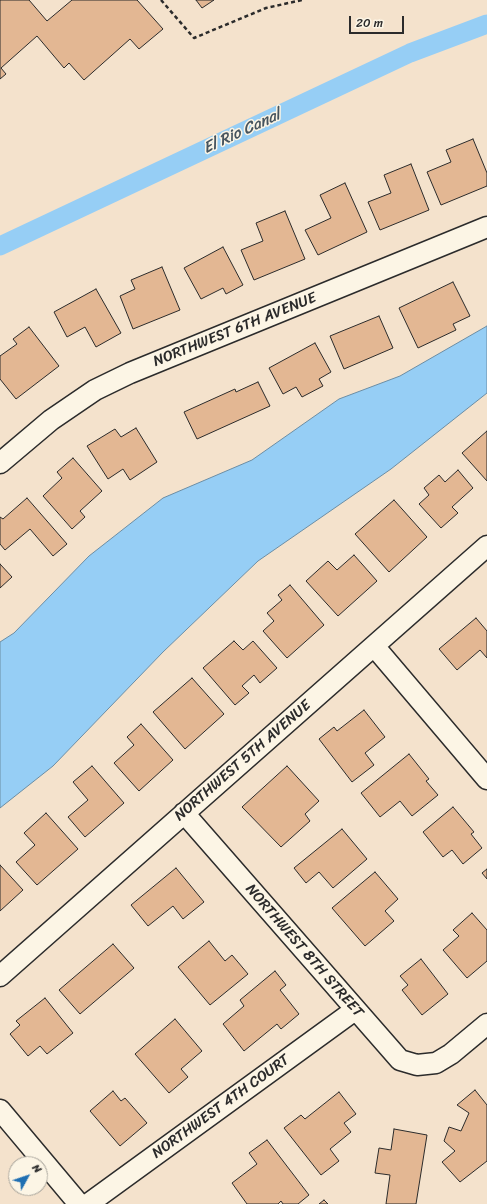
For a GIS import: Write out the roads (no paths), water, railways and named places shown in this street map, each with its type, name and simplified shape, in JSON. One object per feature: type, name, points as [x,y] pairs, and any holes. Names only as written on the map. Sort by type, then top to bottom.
[{"type":"street","name":"NORTHWEST 6TH AVENUE","points":[[0,463],[51,420],[95,390],[130,373],[487,227]]},
{"type":"street","name":"NORTHWEST 5TH AVENUE","points":[[0,976],[487,546]]},
{"type":"street","points":[[374,646],[487,779]]},
{"type":"street","name":"NORTHWEST 8TH STREET","points":[[184,813],[400,1060],[417,1065],[436,1063],[451,1054],[487,1024]]},
{"type":"street","name":"NORTHWEST 4TH COURT","points":[[88,1204],[355,1010]]},
{"type":"street","points":[[0,1110],[80,1204]]},
{"type":"water","points":[[487,326],[487,393],[391,469],[258,561],[163,652],[53,766],[0,808],[0,642],[14,633],[89,556],[163,498],[252,460],[339,399],[400,376]]},
{"type":"waterway","name":"El Rio Canal","points":[[0,246],[410,53],[487,24]]}]
